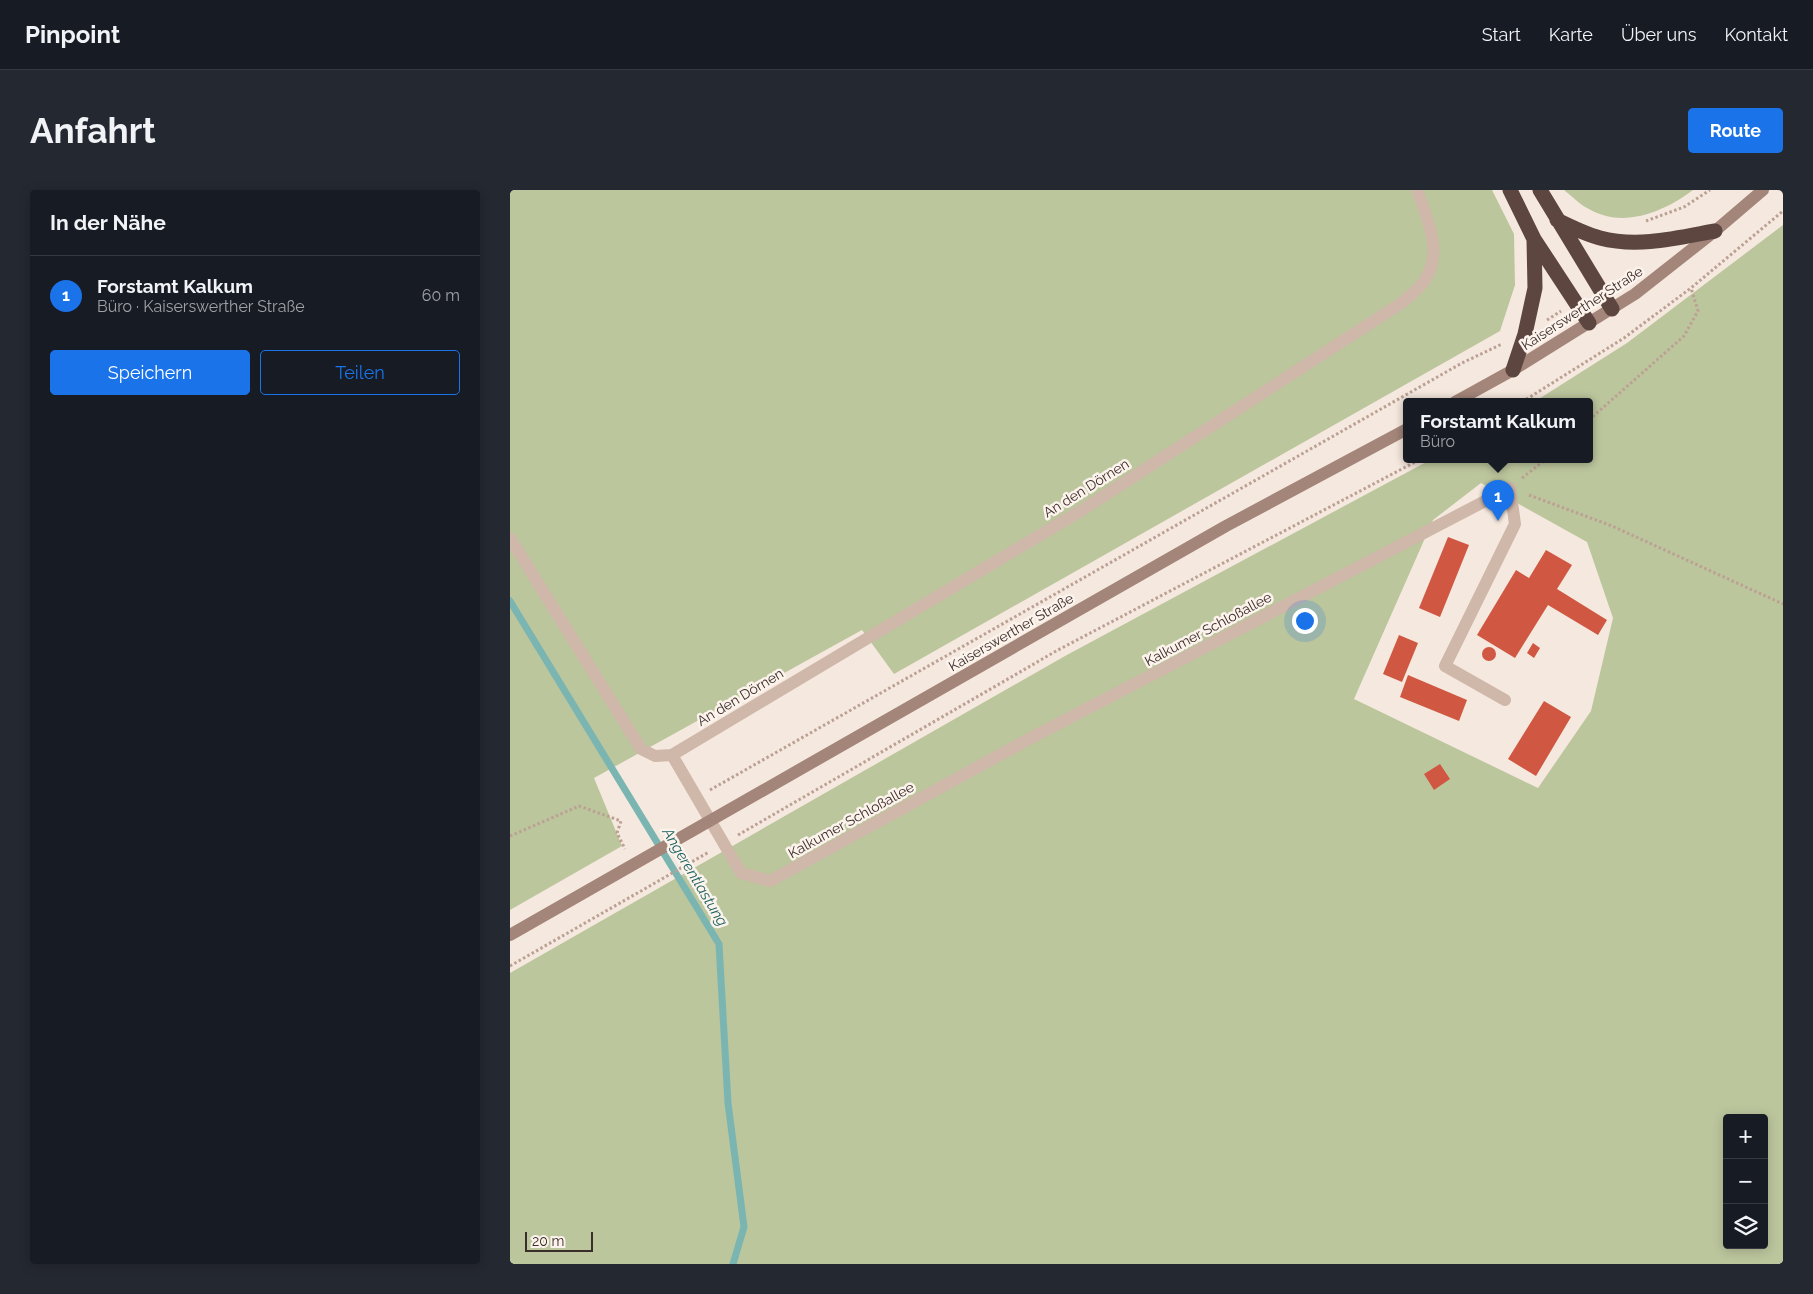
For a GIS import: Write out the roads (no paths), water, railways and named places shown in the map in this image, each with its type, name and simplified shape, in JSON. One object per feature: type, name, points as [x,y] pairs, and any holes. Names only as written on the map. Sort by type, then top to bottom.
[{"type":"highway","points":[[1510,190],[1534,239],[1589,323]]},
{"type":"highway","points":[[1540,190],[1612,309]]},
{"type":"highway","points":[[1557,220],[1599,238],[1626,242],[1652,242],[1715,231]]},
{"type":"highway","points":[[1513,370],[1525,334],[1534,288],[1534,239]]},
{"type":"main road","name":"Kaiserswerther Straße","points":[[1462,398],[1513,370],[1635,294],[1715,231],[1763,190]]},
{"type":"main road","name":"Kaiserswerther Straße","points":[[510,935],[1226,526],[1403,431]]},
{"type":"lane","name":"An den Dörnen","points":[[672,755],[1082,510],[1403,302],[1422,285],[1432,266],[1433,236],[1417,190]]},
{"type":"lane","name":"Kalkumer Schloßallee","points":[[672,755],[740,873],[770,881],[1027,740],[1510,488],[1515,524],[1445,666],[1505,700]]},
{"type":"lane","points":[[510,538],[641,749],[655,756],[672,755]]},
{"type":"waterway","name":"Angerentlastung","points":[[510,601],[719,944],[728,1103],[744,1227],[733,1264]]},
{"type":"place","name":"Forstamt Kalkum","points":[[1498,521]]}]
